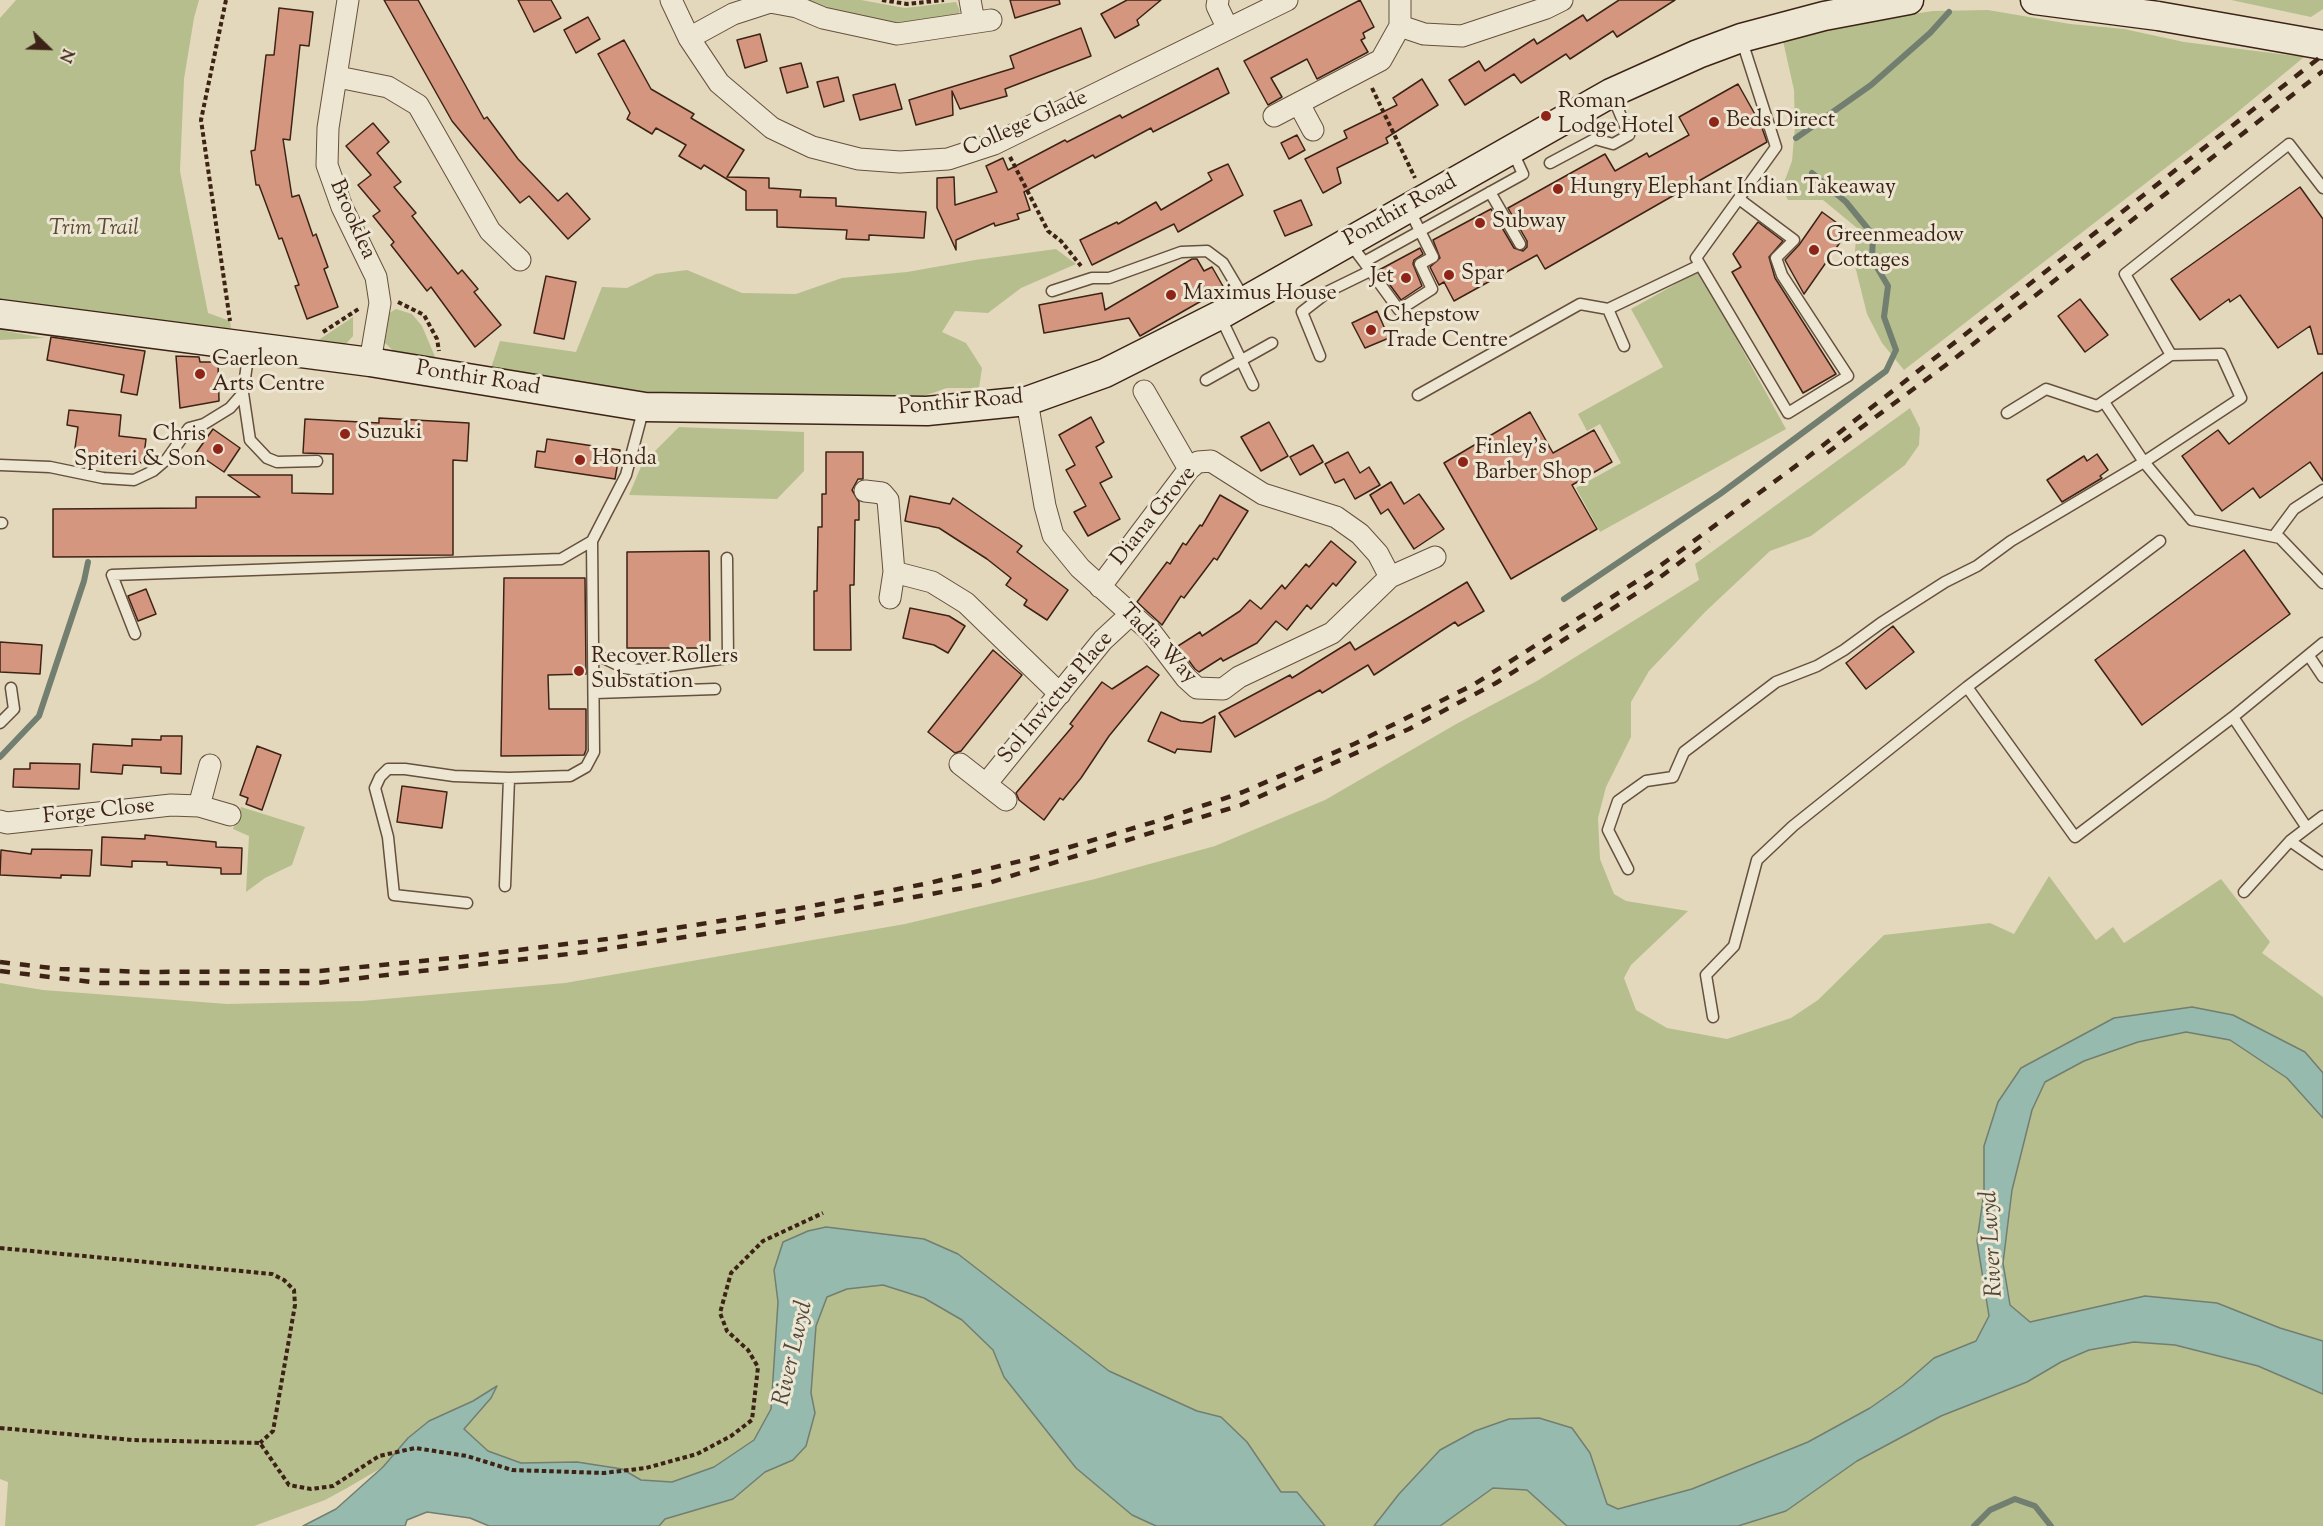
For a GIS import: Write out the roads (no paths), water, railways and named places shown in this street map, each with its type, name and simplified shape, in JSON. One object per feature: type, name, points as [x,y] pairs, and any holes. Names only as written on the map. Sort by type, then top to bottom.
[{"type":"main road","name":"Ponthir Road","points":[[0,314],[241,344],[645,406],[927,411],[1027,401],[1105,373],[1245,300],[1361,258],[1511,150],[1611,93],[1698,54],[1822,8],[1909,0]]},
{"type":"main road","points":[[2035,0],[2158,16],[2323,45]]},
{"type":"street","name":"Brooklea","points":[[348,0],[338,77],[327,128],[327,165],[342,207],[376,277],[380,303],[370,363]]},
{"type":"street","name":"College Glade","points":[[671,0],[689,38],[719,83],[772,128],[812,147],[859,159],[900,162],[948,159],[994,144],[1287,0]]},
{"type":"street","points":[[689,38],[733,14],[770,2],[797,7],[823,18],[897,34],[982,21],[970,0]]},
{"type":"street","points":[[1218,0],[1217,6],[1228,29]]},
{"type":"street","points":[[1274,116],[1381,60],[1400,26],[1400,0]]},
{"type":"street","points":[[1400,26],[1424,34],[1462,36],[1546,8],[1562,0]]},
{"type":"street","points":[[338,77],[388,87],[418,105],[490,231],[516,249]]},
{"type":"street","points":[[1299,104],[1313,130]]},
{"type":"street","points":[[1144,391],[1189,469]]},
{"type":"street","name":"Tadia Way","points":[[1027,401],[1045,506],[1053,535],[1080,568],[1151,632],[1186,678],[1197,688],[1223,689],[1254,669],[1332,633],[1390,577]]},
{"type":"street","name":"Diana Grove","points":[[1100,587],[1189,469],[1198,462],[1211,461],[1263,494],[1336,517],[1360,534],[1378,554],[1390,577]]},
{"type":"street","points":[[865,491],[882,493],[888,500],[894,572],[890,598]]},
{"type":"street","points":[[1390,577],[1435,557]]},
{"type":"street","points":[[894,572],[932,582],[966,603],[1060,694]]},
{"type":"street","name":"Sol Invictus Place","points":[[986,784],[1103,640],[1130,615]]},
{"type":"street","name":"Sol Invictus Place","points":[[960,764],[1006,800]]},
{"type":"street","points":[[199,806],[210,765]]},
{"type":"street","name":"Forge Close","points":[[0,821],[7,823],[171,805],[199,806],[230,815]]},
{"type":"lane","points":[[1739,199],[1794,240],[1776,258],[1782,275],[1848,376],[1788,413],[1695,258],[1776,147],[1741,38]]},
{"type":"lane","points":[[1551,163],[1595,139],[1613,144],[1629,135],[1611,93]]},
{"type":"lane","points":[[2171,355],[2125,274],[2289,144],[2323,188]]},
{"type":"lane","points":[[1320,356],[1302,312],[1329,291],[1361,258],[1399,310],[1432,289],[1420,264],[1433,257],[1415,220],[1490,192],[1523,174],[1511,150]]},
{"type":"lane","points":[[1490,192],[1520,244]]},
{"type":"lane","points":[[1052,291],[1088,279],[1109,278],[1181,252],[1206,251],[1222,263],[1245,300]]},
{"type":"lane","points":[[1418,395],[1580,304],[1608,309],[1700,265]]},
{"type":"lane","points":[[1608,309],[1624,346]]},
{"type":"lane","points":[[1220,315],[1253,385]]},
{"type":"lane","points":[[1206,381],[1272,343]]},
{"type":"lane","points":[[241,344],[243,393],[250,440],[267,458],[277,462],[317,461]]},
{"type":"lane","points":[[1628,868],[1608,830],[1618,801],[1646,781],[1673,777],[1684,753],[1776,682],[1817,666],[1844,650],[1945,582],[1977,566],[2011,541],[2144,462],[2241,398],[2221,354],[2171,355],[2097,406],[2046,389],[2007,412]]},
{"type":"lane","points":[[0,465],[50,467],[104,478],[134,480],[153,471],[167,459],[189,428],[204,423],[230,408],[243,393]]},
{"type":"lane","points":[[2104,402],[2144,462],[2192,520],[2280,537],[2323,583]]},
{"type":"lane","points":[[467,903],[394,895],[390,846],[375,788],[380,777],[388,769],[405,769],[454,777],[509,778],[570,776],[586,767],[594,752],[592,541],[626,475],[645,406]]},
{"type":"lane","points":[[2274,536],[2294,509],[2323,490]]},
{"type":"lane","points":[[135,634],[112,575],[561,559],[592,541]]},
{"type":"lane","points":[[1713,1017],[1706,975],[1734,946],[1757,860],[1793,826],[1967,687],[2160,541]]},
{"type":"lane","points":[[594,654],[624,668],[639,670],[728,658],[727,558]]},
{"type":"lane","points":[[1967,687],[2075,837],[2233,717],[2323,643]]},
{"type":"lane","points":[[2310,656],[2323,677]]},
{"type":"lane","points":[[0,723],[14,709],[11,688]]},
{"type":"lane","points":[[595,693],[714,689]]},
{"type":"lane","points":[[2233,717],[2307,828]]},
{"type":"lane","points":[[505,886],[509,778]]},
{"type":"lane","points":[[2244,892],[2290,841],[2323,816]]},
{"type":"lane","points":[[2290,841],[2323,864]]},
{"type":"water","name":"River Lwyd","points":[[2192,1007],[2233,1015],[2305,1052],[2323,1073],[2323,1118],[2287,1078],[2230,1040],[2186,1032],[2138,1042],[2084,1061],[2045,1082],[2032,1110],[2012,1190],[2003,1263],[2010,1305],[2030,1322],[2145,1296],[2217,1303],[2280,1328],[2323,1341],[2323,1394],[2258,1366],[2175,1345],[2134,1342],[2089,1350],[2061,1362],[2027,1382],[1941,1416],[1857,1461],[1786,1511],[1738,1526],[1567,1526],[1527,1490],[1493,1488],[1440,1526],[1374,1526],[1399,1494],[1440,1450],[1475,1431],[1509,1419],[1539,1418],[1572,1428],[1590,1453],[1607,1504],[1618,1509],[1692,1489],[1808,1442],[1870,1408],[1903,1385],[1934,1358],[1976,1341],[1989,1316],[1977,1241],[1984,1192],[1984,1146],[1998,1102],[2021,1068],[2114,1018]]},
{"type":"water","name":"River Lwyd","points":[[826,1227],[924,1239],[958,1254],[1109,1371],[1197,1411],[1221,1417],[1247,1442],[1281,1492],[1297,1492],[1325,1526],[1156,1526],[1132,1515],[1076,1468],[1004,1377],[993,1350],[962,1320],[924,1298],[883,1285],[847,1289],[827,1297],[816,1326],[811,1393],[815,1413],[806,1446],[793,1460],[765,1472],[733,1499],[665,1519],[659,1526],[489,1526],[470,1518],[427,1512],[407,1520],[405,1526],[303,1526],[336,1509],[383,1467],[408,1438],[429,1421],[473,1401],[497,1386],[491,1398],[464,1429],[488,1451],[521,1463],[577,1462],[622,1469],[641,1480],[672,1482],[714,1467],[754,1440],[771,1409],[778,1302],[774,1270],[783,1242],[808,1231]]},
{"type":"waterway","points":[[1796,138],[1871,85],[1930,33],[1949,12]]},
{"type":"waterway","points":[[1564,599],[1720,494],[1886,371],[1896,350],[1884,317],[1888,286],[1872,259],[1873,235],[1846,202],[1812,173]]},
{"type":"waterway","points":[[0,757],[39,716],[84,581],[88,562]]},
{"type":"waterway","points":[[1974,1526],[1990,1510],[2015,1499],[2035,1506],[2051,1526]]},
{"type":"railway","points":[[0,962],[60,969],[145,972],[320,971],[462,957],[607,939],[801,908],[929,883],[1033,858],[1164,819],[1243,792],[1354,744],[1473,685],[1653,571],[1808,457],[2323,55]]},
{"type":"railway","points":[[1827,453],[1954,359],[2323,71]]},
{"type":"railway","points":[[0,971],[100,983],[317,983],[586,952],[758,926],[985,884],[1241,805],[1409,729],[1496,683],[1648,586],[1709,541]]},
{"type":"place","name":"Roman Lodge Hotel","points":[[1546,116]]},
{"type":"place","name":"Beds Direct","points":[[1714,122]]},
{"type":"place","name":"Hungry Elephant Indian Takeaway","points":[[1558,189]]},
{"type":"place","name":"Subway","points":[[1480,223]]},
{"type":"place","name":"Greenmeadow Cottages","points":[[1814,250]]},
{"type":"place","name":"Spar","points":[[1449,275]]},
{"type":"place","name":"Jet","points":[[1406,278]]},
{"type":"place","name":"Maximus House","points":[[1171,295]]},
{"type":"place","name":"Chepstow Trade Centre","points":[[1371,330]]},
{"type":"place","name":"Caerleon Arts Centre","points":[[200,374]]},
{"type":"place","name":"Suzuki","points":[[345,434]]},
{"type":"place","name":"Chris Spiteri & Son","points":[[218,449]]},
{"type":"place","name":"Honda","points":[[580,460]]},
{"type":"place","name":"Finley's Barber Shop","points":[[1463,462]]},
{"type":"place","name":"Recover Rollers Substation","points":[[579,671]]},
{"type":"park label","name":"Trim Trail","points":[[94,230]]}]
